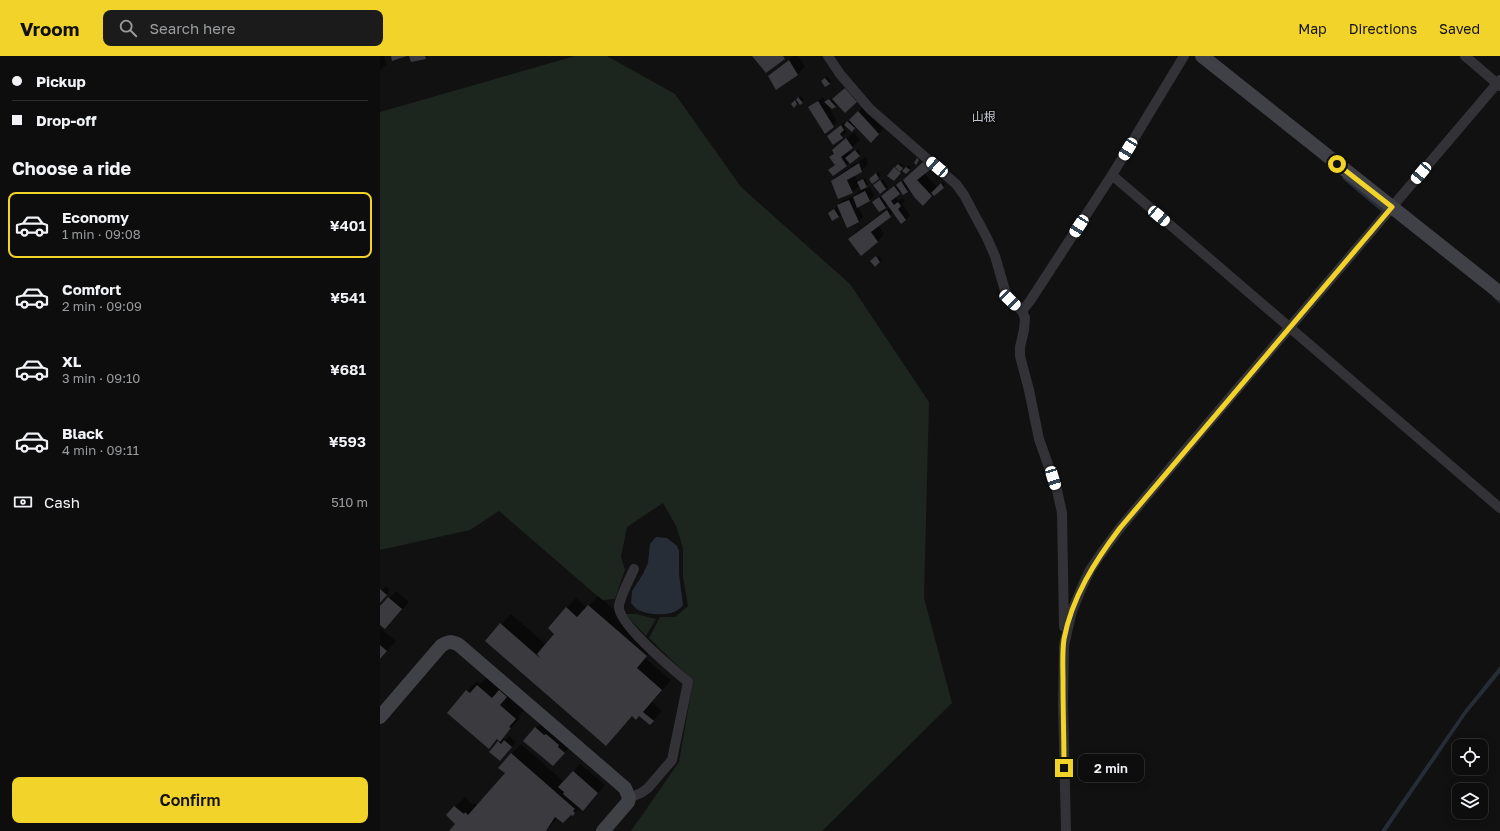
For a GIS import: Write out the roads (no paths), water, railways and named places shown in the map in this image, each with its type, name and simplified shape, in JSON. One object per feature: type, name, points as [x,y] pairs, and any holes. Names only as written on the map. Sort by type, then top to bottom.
[{"type":"street","points":[[828,56],[840,74],[870,109],[956,184],[987,238],[995,256],[1006,294],[1022,311],[1025,318],[1020,356],[1030,390],[1039,439],[1055,484],[1062,513],[1064,639],[1063,704],[1066,831]]},
{"type":"street","points":[[1022,311],[1112,175],[1184,56]]},
{"type":"street","points":[[1202,56],[1500,293]]},
{"type":"street","points":[[1064,639],[1072,612],[1082,587],[1100,555],[1120,528],[1289,327],[1499,83],[1465,56]]},
{"type":"street","points":[[1112,175],[1500,508]]},
{"type":"street","points":[[629,798],[648,788],[672,760],[688,682],[636,634],[620,612],[619,605],[634,569]]},
{"type":"street","points":[[380,717],[441,646],[447,642],[453,642],[459,645],[621,784],[628,792],[628,802],[603,831]]},
{"type":"waterway","points":[[1344,178],[1382,210]]},
{"type":"waterway","points":[[1494,296],[1500,302]]},
{"type":"district","name":"山根","points":[[984,116]]}]
